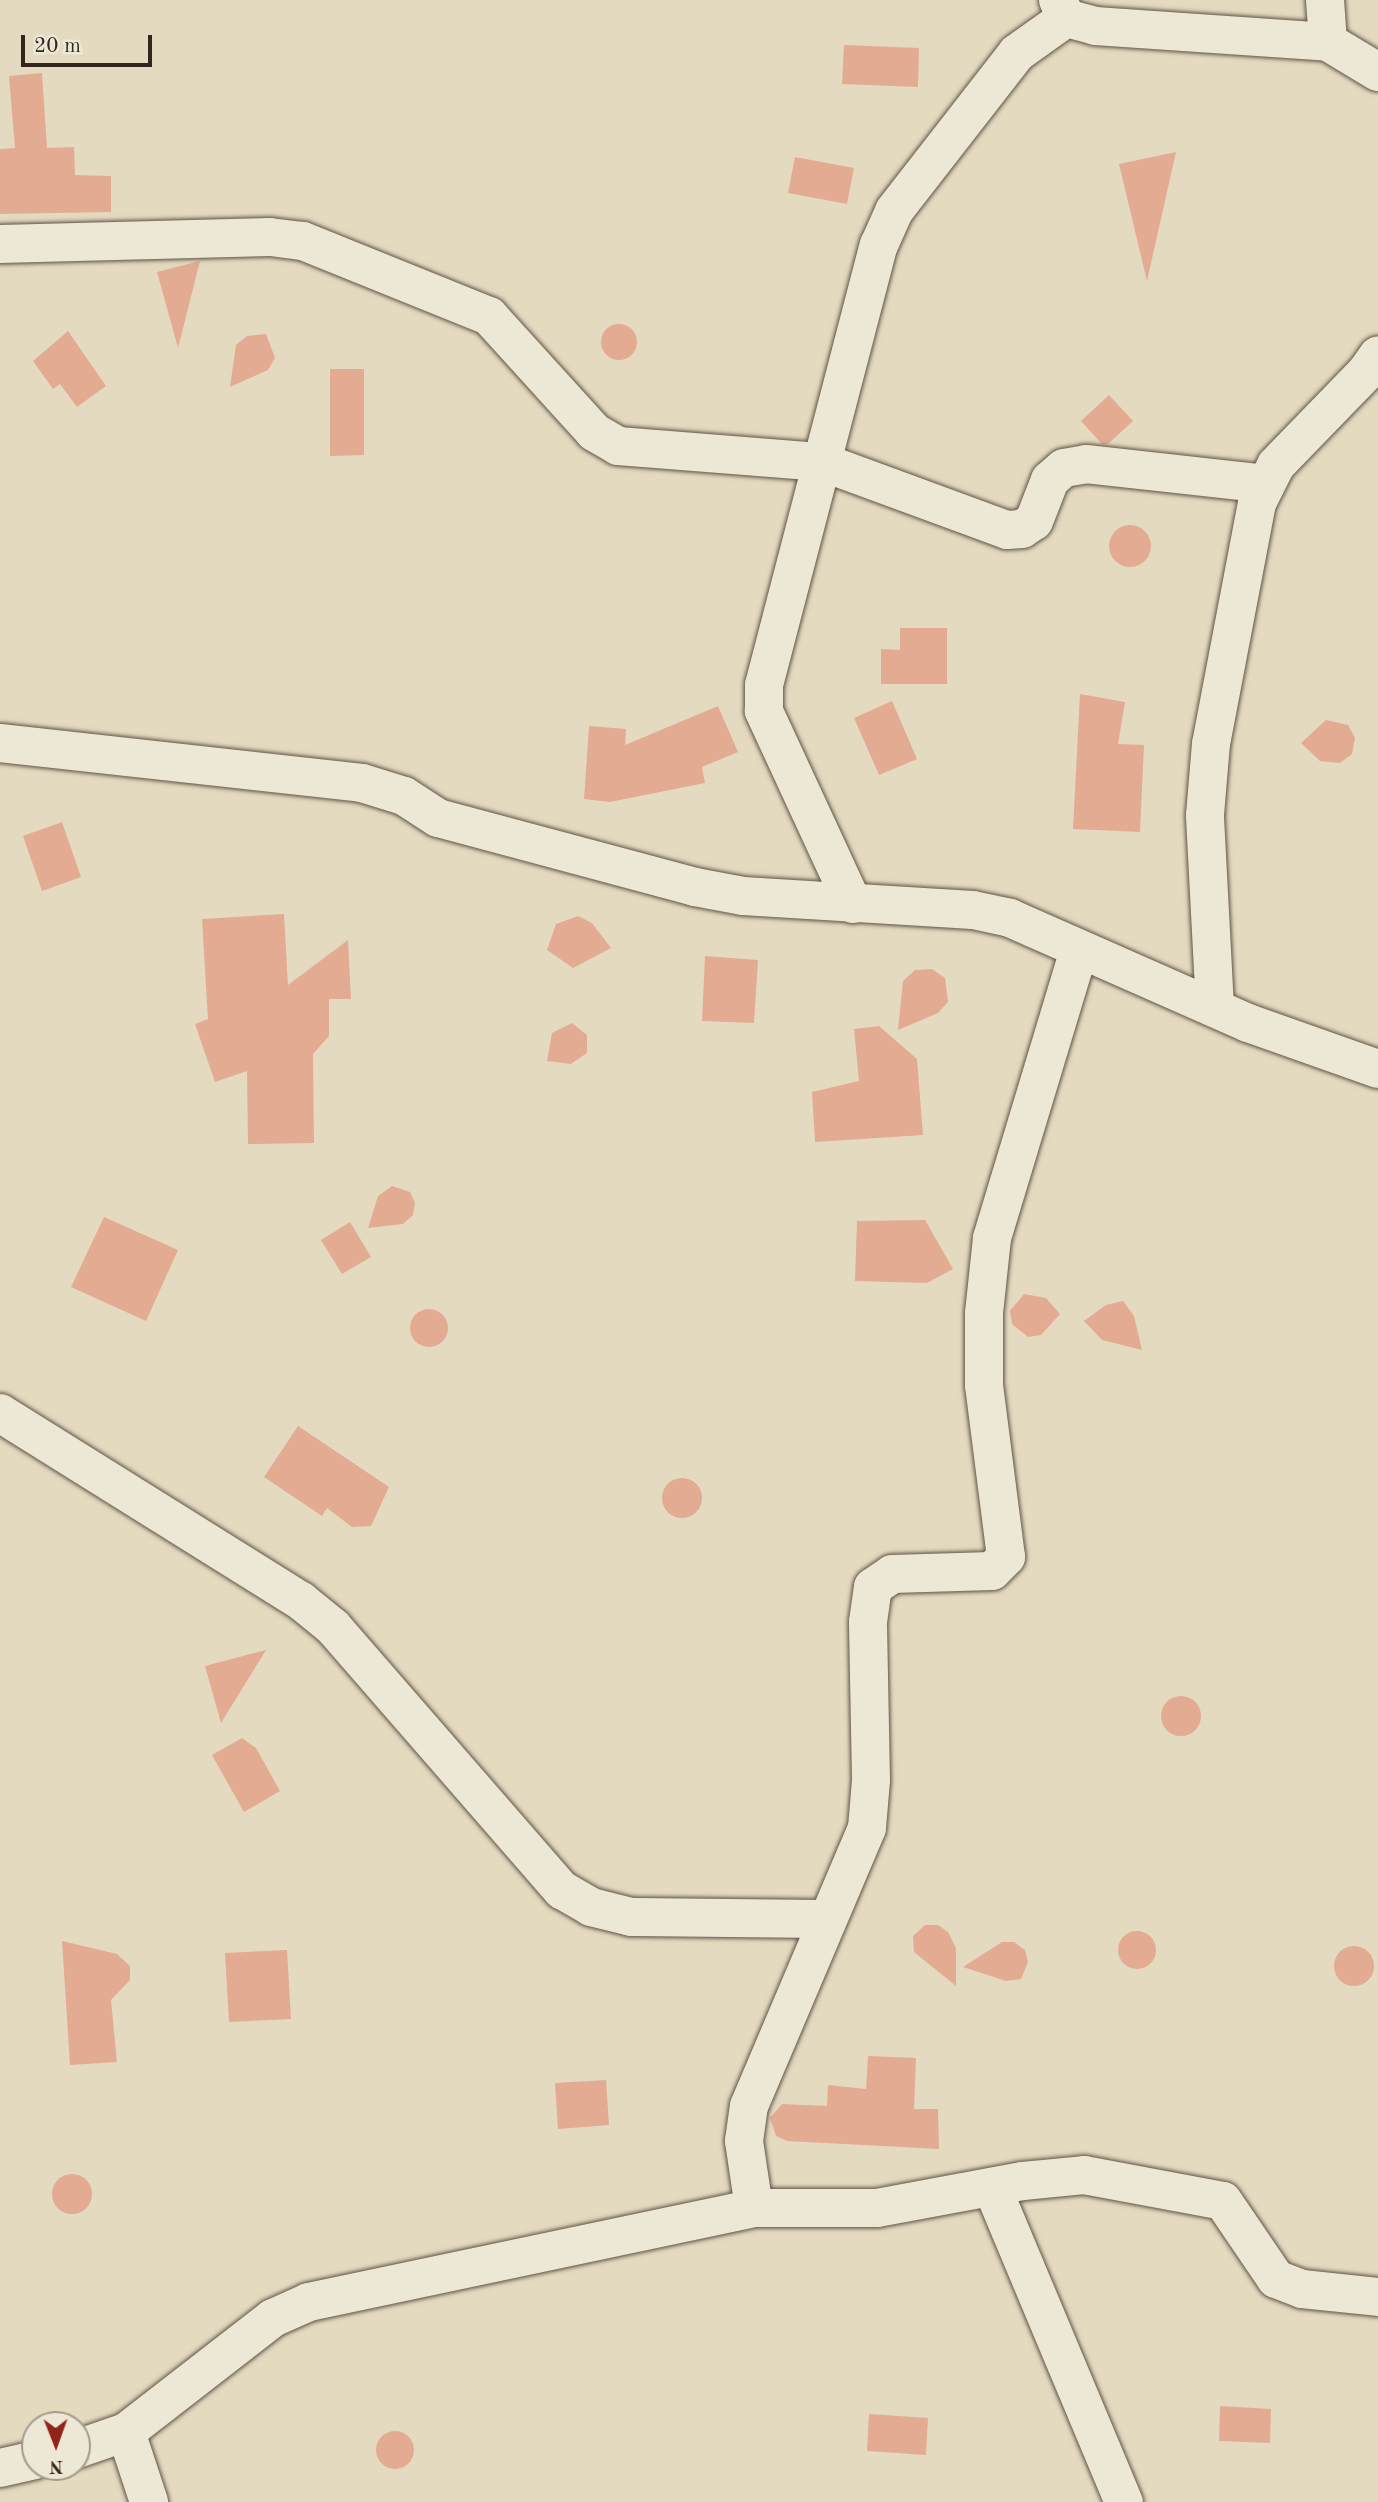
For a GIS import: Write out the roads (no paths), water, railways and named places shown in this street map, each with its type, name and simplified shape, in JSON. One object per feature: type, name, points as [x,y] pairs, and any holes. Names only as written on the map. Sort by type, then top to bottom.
[{"type":"street","points":[[1325,0],[1328,42]]},
{"type":"street","points":[[853,904],[764,711],[764,685],[879,244],[894,211],[1017,53],[1062,9],[1095,26],[1328,42],[1378,72]]},
{"type":"street","points":[[0,244],[270,237],[303,242],[489,316],[594,432],[618,446],[822,462],[1007,530],[1022,529],[1034,521],[1050,480],[1064,468],[1086,464],[1266,484]]},
{"type":"street","points":[[1215,1008],[1205,814],[1211,744],[1257,503],[1276,465],[1378,355]]},
{"type":"street","points":[[0,743],[362,783],[404,796],[438,818],[695,887],[743,896],[973,909],[1010,918],[1215,1008],[1378,1069]]},
{"type":"street","points":[[754,2208],[744,2141],[748,2106],[867,1828],[871,1780],[868,1622],[873,1587],[892,1574],[992,1571],[1006,1558],[984,1385],[984,1313],[992,1238],[1079,950]]},
{"type":"street","points":[[0,1413],[301,1601],[333,1627],[562,1891],[591,1908],[631,1917],[827,1919]]},
{"type":"street","points":[[91,2444],[126,2432],[273,2318],[309,2302],[754,2208],[877,2208],[992,2187],[1084,2175],[1223,2201],[1276,2279],[1302,2290],[1378,2297]]},
{"type":"street","points":[[992,2187],[1124,2502]]},
{"type":"street","points":[[126,2432],[149,2502]]},
{"type":"street","points":[[0,2468],[21,2463]]}]
